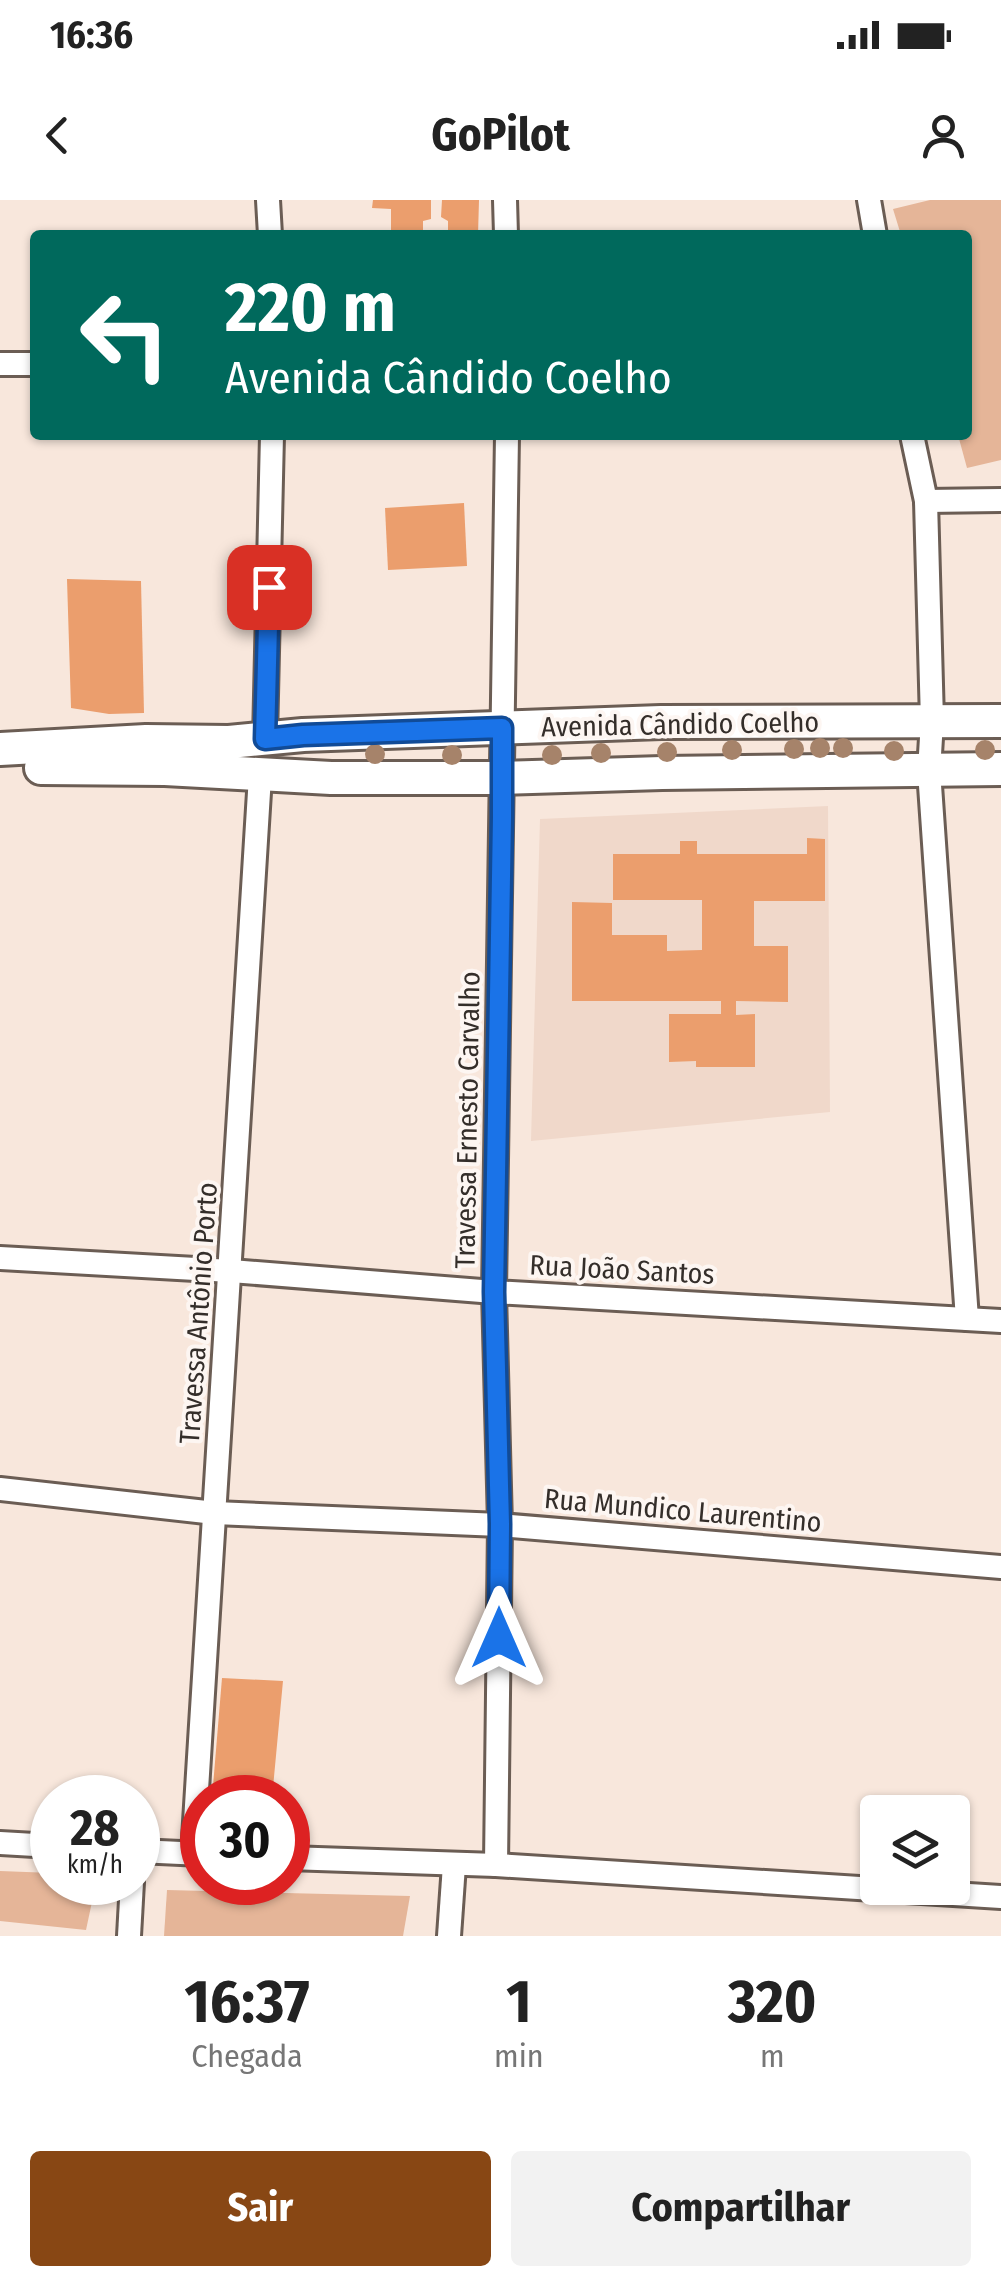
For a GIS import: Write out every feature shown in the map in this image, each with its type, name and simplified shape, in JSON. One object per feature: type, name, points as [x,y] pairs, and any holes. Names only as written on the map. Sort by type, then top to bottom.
[{"type":"main road","name":"Avenida Cândido Coelho","points":[[0,749],[660,722],[1001,721]]},
{"type":"main road","name":"Avenida Cândido Coelho","points":[[0,769],[503,778],[1001,769]]},
{"type":"street","points":[[268,200],[270,230]]},
{"type":"street","points":[[506,200],[506,230]]},
{"type":"street","points":[[870,200],[875,230]]},
{"type":"street","points":[[0,364],[30,364]]},
{"type":"street","points":[[265,739],[272,440]]},
{"type":"street","name":"Travessa Ernesto Carvalho","points":[[496,1865],[500,1524],[494,1292],[507,440]]},
{"type":"street","points":[[913,440],[926,501],[932,721],[929,770],[966,1319]]},
{"type":"street","points":[[926,501],[1001,500]]},
{"type":"street","name":"Travessa Antônio Porto","points":[[202,1775],[260,776]]},
{"type":"street","name":"Rua João Santos","points":[[0,1258],[1001,1321]]},
{"type":"street","name":"Rua Mundico Laurentino","points":[[0,1490],[215,1513],[500,1524],[1001,1567]]},
{"type":"street","points":[[0,1843],[30,1845]]},
{"type":"street","points":[[310,1859],[496,1865],[1001,1897]]},
{"type":"street","points":[[449,1936],[454,1865]]},
{"type":"street","points":[[129,1936],[131,1905]]},
{"type":"shaded area","points":[[930,200],[1001,200],[1001,460],[967,468],[959,440],[972,440],[972,230],[899,230],[893,209]]},
{"type":"shaded area","points":[[828,806],[830,1112],[531,1141],[540,819]]},
{"type":"shaded area","points":[[0,1871],[30,1872],[30,1905],[91,1905],[86,1930],[0,1921]]},
{"type":"shaded area","points":[[167,1890],[180,1890],[180,1905],[310,1905],[310,1894],[410,1896],[403,1936],[164,1936]]},
{"type":"building","points":[[373,200],[431,200],[431,219],[423,221],[423,230],[391,230],[391,209],[372,208]]},
{"type":"building","points":[[442,200],[479,200],[478,230],[448,230],[448,221],[441,217]]},
{"type":"building","points":[[464,503],[467,566],[388,570],[385,508]]},
{"type":"building","points":[[67,579],[141,581],[144,713],[109,714],[71,708]]},
{"type":"building","points":[[807,838],[825,839],[825,901],[754,901],[754,946],[788,946],[788,1002],[736,1001],[736,1015],[755,1014],[755,1067],[696,1067],[696,1061],[669,1062],[669,1014],[721,1014],[721,1001],[572,1001],[572,902],[612,903],[612,935],[667,935],[667,951],[702,950],[702,900],[613,900],[613,854],[680,854],[680,841],[697,841],[697,854],[807,854]]},
{"type":"building","points":[[222,1678],[283,1681],[274,1775],[214,1775]]},
{"type":"route","points":[[269,587],[265,739],[502,728],[494,1292],[499,1638]]}]
